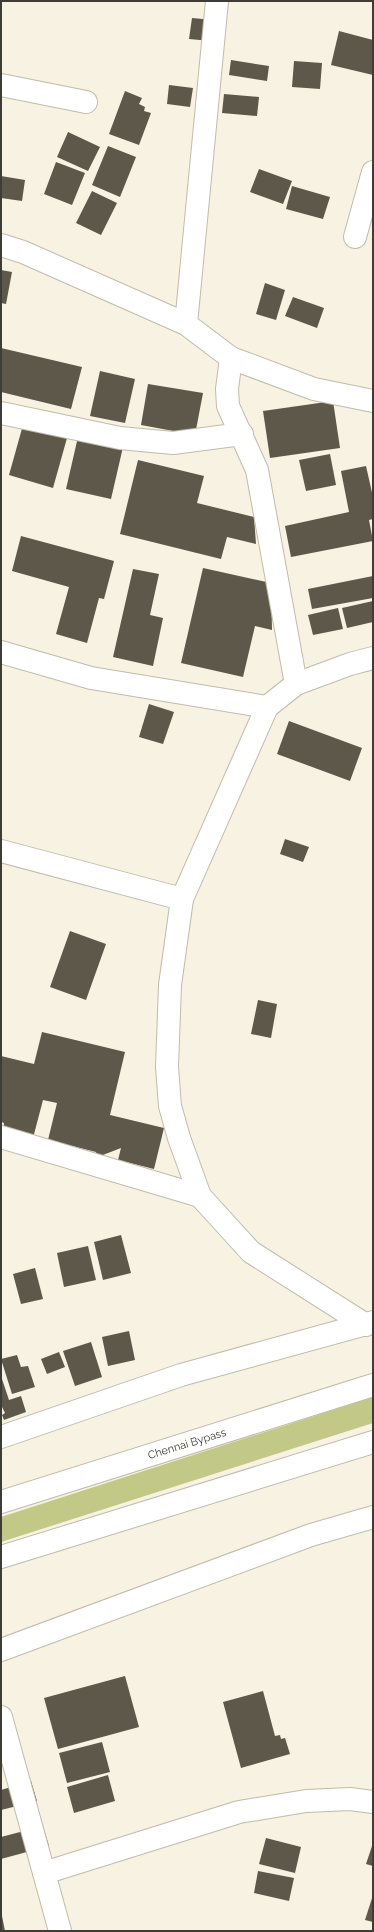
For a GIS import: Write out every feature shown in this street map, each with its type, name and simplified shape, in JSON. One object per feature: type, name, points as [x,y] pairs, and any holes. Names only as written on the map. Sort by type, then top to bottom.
[{"type":"main road","points":[[186,324],[217,1]]},
{"type":"main road","points":[[1,85],[86,102]]},
{"type":"main road","points":[[356,237],[373,172]]},
{"type":"main road","points":[[1,245],[23,252],[186,324],[231,358],[314,389],[373,402]]},
{"type":"main road","points":[[231,358],[227,389],[228,406],[257,470],[296,684]]},
{"type":"main road","points":[[1,414],[127,439],[173,443],[242,434]]},
{"type":"main road","points":[[1,652],[91,678],[267,707]]},
{"type":"main road","points":[[370,1323],[251,1252],[200,1196],[179,1138],[170,1106],[167,1067],[170,985],[182,899],[267,707],[296,684],[350,664],[373,658]]},
{"type":"main road","points":[[1,851],[182,899]]},
{"type":"main road","points":[[1,1137],[200,1196]]},
{"type":"main road","points":[[1,1437],[181,1375],[370,1323]]},
{"type":"main road","name":"Chennai Bypass","points":[[1,1502],[373,1386]]},
{"type":"main road","points":[[1,1557],[373,1442]]},
{"type":"main road","points":[[1,1650],[311,1535],[373,1517]]},
{"type":"main road","points":[[1,1718],[60,1931]]},
{"type":"main road","points":[[44,1873],[239,1812],[306,1801],[350,1799],[373,1802]]},
{"type":"green space","points":[[373,1397],[373,1423],[1,1542],[1,1517]]},
{"type":"building","points":[[192,18],[214,20],[211,41],[189,39]]},
{"type":"building","points":[[339,31],[373,40],[373,75],[331,65]]},
{"type":"building","points":[[231,60],[269,66],[267,81],[229,75]]},
{"type":"building","points":[[294,61],[322,63],[320,89],[292,87]]},
{"type":"building","points":[[169,85],[193,88],[190,107],[167,104]]},
{"type":"building","points":[[125,91],[142,98],[139,104],[145,107],[144,111],[151,113],[139,145],[109,134]]},
{"type":"building","points":[[224,94],[259,97],[257,116],[222,113]]},
{"type":"building","points":[[68,132],[100,147],[88,171],[57,157]]},
{"type":"building","points":[[108,146],[136,157],[120,197],[92,185]]},
{"type":"building","points":[[56,162],[85,173],[72,205],[44,194]]},
{"type":"building","points":[[259,169],[292,181],[283,204],[250,192]]},
{"type":"building","points":[[1,176],[25,180],[22,201],[1,198]]},
{"type":"building","points":[[292,186],[330,197],[323,219],[286,209]]},
{"type":"building","points":[[92,191],[117,203],[101,235],[76,223]]},
{"type":"building","points":[[1,270],[12,272],[6,304],[1,303]]},
{"type":"building","points":[[265,283],[285,290],[276,320],[256,314]]},
{"type":"building","points":[[293,297],[324,308],[317,328],[285,316]]},
{"type":"building","points":[[1,348],[82,367],[71,409],[1,392]]},
{"type":"building","points":[[100,371],[135,379],[125,423],[90,416]]},
{"type":"building","points":[[148,384],[203,393],[195,435],[141,425]]},
{"type":"building","points":[[333,401],[340,448],[270,458],[263,411]]},
{"type":"building","points":[[23,425],[67,438],[53,488],[9,475]]},
{"type":"building","points":[[78,437],[123,447],[111,499],[66,489]]},
{"type":"building","points":[[330,454],[336,485],[306,491],[299,460]]},
{"type":"building","points":[[138,460],[204,476],[197,503],[254,517],[256,544],[227,537],[221,559],[120,534]]},
{"type":"building","points":[[366,466],[373,497],[373,519],[369,520],[373,541],[291,557],[285,526],[349,512],[341,471]]},
{"type":"building","points":[[21,536],[114,561],[104,599],[99,598],[87,643],[56,634],[69,587],[12,571]]},
{"type":"building","points":[[203,568],[271,583],[272,630],[255,626],[243,677],[181,663]]},
{"type":"building","points":[[133,569],[159,574],[150,615],[163,618],[153,666],[113,657]]},
{"type":"building","points":[[373,576],[373,598],[312,609],[308,589]]},
{"type":"building","points":[[373,601],[373,622],[347,628],[342,608]]},
{"type":"building","points":[[338,608],[343,629],[313,635],[308,615]]},
{"type":"building","points":[[149,704],[174,712],[163,744],[139,737]]},
{"type":"building","points":[[289,721],[362,748],[350,781],[277,754]]},
{"type":"building","points":[[285,839],[309,847],[303,862],[280,854]]},
{"type":"building","points":[[70,931],[106,944],[86,1000],[50,987]]},
{"type":"building","points":[[258,1000],[277,1004],[271,1038],[251,1034]]},
{"type":"building","points":[[42,1032],[125,1052],[110,1115],[164,1128],[154,1169],[118,1160],[121,1148],[95,1158],[96,1152],[48,1140],[57,1103],[43,1100],[33,1138],[3,1131],[4,1123],[1,1122],[1,1056],[34,1064]]},
{"type":"building","points":[[121,1235],[131,1273],[103,1280],[94,1242]]},
{"type":"building","points":[[88,1246],[96,1280],[64,1287],[57,1253]]},
{"type":"building","points":[[35,1268],[43,1299],[21,1304],[13,1274]]},
{"type":"building","points":[[129,1331],[135,1360],[108,1366],[102,1337]]},
{"type":"building","points":[[91,1342],[102,1377],[75,1386],[63,1351]]},
{"type":"building","points":[[59,1352],[65,1367],[47,1374],[41,1359]]},
{"type":"building","points":[[17,1355],[21,1367],[28,1366],[35,1387],[12,1394],[1,1359]]},
{"type":"building","points":[[1,1376],[9,1400],[21,1396],[26,1412],[4,1420],[2,1415],[5,1413],[1,1405]]},
{"type":"building","points":[[125,1676],[139,1727],[58,1749],[44,1698]]},
{"type":"building","points":[[263,1691],[275,1736],[280,1735],[281,1739],[285,1738],[290,1754],[241,1768],[223,1702]]},
{"type":"building","points":[[102,1742],[110,1772],[67,1783],[59,1753]]},
{"type":"building","points":[[108,1775],[115,1801],[74,1813],[67,1787]]},
{"type":"building","points":[[31,1781],[37,1801],[1,1810],[1,1790]]},
{"type":"building","points":[[43,1826],[49,1846],[1,1859],[1,1837]]},
{"type":"building","points":[[266,1838],[301,1847],[295,1873],[259,1864]]},
{"type":"building","points":[[373,1843],[373,1866],[366,1864]]},
{"type":"building","points":[[258,1871],[294,1878],[289,1901],[254,1893]]},
{"type":"building","points":[[373,1895],[373,1922],[365,1920]]},
{"type":"building","points":[[2,1916],[5,1931],[1,1931]]}]
